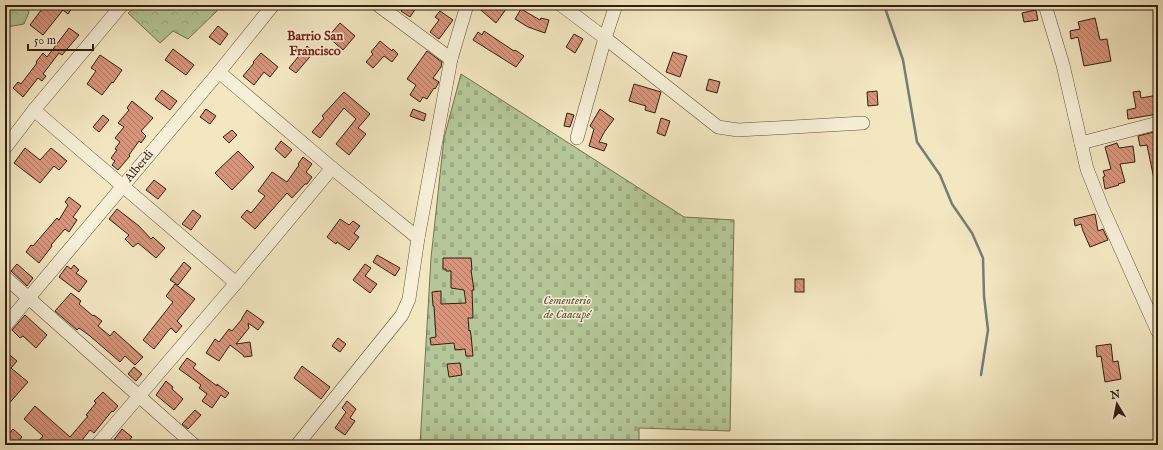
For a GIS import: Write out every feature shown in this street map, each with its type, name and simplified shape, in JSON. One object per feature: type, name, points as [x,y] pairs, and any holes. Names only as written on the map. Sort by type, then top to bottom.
[{"type":"street","points":[[5,148],[34,110],[122,5]]},
{"type":"street","name":"Alberdi","points":[[5,326],[219,72],[273,5]]},
{"type":"street","points":[[378,5],[451,59]]},
{"type":"street","points":[[296,445],[402,315],[409,299],[418,238],[451,59],[467,5]]},
{"type":"street","points":[[561,5],[718,127],[738,130],[863,123]]},
{"type":"street","points":[[577,138],[605,38],[616,5]]},
{"type":"street","points":[[1045,5],[1063,64],[1087,169],[1158,332]]},
{"type":"street","points":[[219,72],[332,168],[418,238]]},
{"type":"street","points":[[34,110],[236,283]]},
{"type":"street","points":[[1081,143],[1158,123]]},
{"type":"street","points":[[97,445],[332,168]]},
{"type":"street","points":[[5,277],[194,445]]},
{"type":"green space","points":[[5,5],[25,5],[29,12],[24,24],[7,27],[5,26]]},
{"type":"green space","points":[[139,5],[227,5],[219,9],[188,39],[173,31],[160,43],[128,13]]},
{"type":"green space","name":"Cementerio de Caacupé","points":[[461,74],[684,217],[734,220],[730,431],[639,428],[639,445],[420,445],[431,258],[444,138]]},
{"type":"building","points":[[45,5],[69,5],[72,8],[68,14],[63,10],[43,35],[30,25]]},
{"type":"building","points":[[405,5],[418,5],[410,17],[401,11]]},
{"type":"building","points":[[475,5],[509,5],[496,23]]},
{"type":"building","points":[[521,9],[540,20],[541,18],[549,20],[545,33],[528,27],[515,19]]},
{"type":"building","points":[[1036,10],[1038,20],[1024,22],[1022,13]]},
{"type":"building","points":[[440,11],[453,20],[439,39],[430,32],[439,20],[435,17]]},
{"type":"building","points":[[1095,18],[1100,40],[1107,39],[1111,61],[1084,66],[1078,37],[1071,39],[1070,31],[1080,29],[1078,22]]},
{"type":"building","points":[[340,23],[355,36],[343,50],[328,37]]},
{"type":"building","points":[[218,26],[228,34],[220,45],[209,37]]},
{"type":"building","points":[[69,28],[79,35],[62,55],[59,53],[43,74],[46,76],[42,81],[38,78],[23,97],[13,88],[18,82],[21,84],[43,53],[47,57]]},
{"type":"building","points":[[484,31],[524,56],[516,67],[473,40],[478,32],[482,35]]},
{"type":"building","points":[[574,34],[583,39],[575,53],[566,47]]},
{"type":"building","points":[[380,41],[398,54],[392,62],[384,56],[373,68],[366,62],[373,54],[371,52]]},
{"type":"building","points":[[307,46],[314,52],[296,73],[289,68]]},
{"type":"building","points":[[173,49],[194,65],[186,75],[165,60]]},
{"type":"building","points":[[427,51],[442,62],[441,67],[433,78],[439,82],[438,84],[427,99],[423,97],[420,102],[410,95],[416,85],[407,79]]},
{"type":"building","points":[[673,52],[687,56],[680,77],[666,72]]},
{"type":"building","points":[[261,53],[278,67],[270,77],[264,72],[254,85],[243,76]]},
{"type":"building","points":[[100,55],[122,70],[102,95],[87,84],[96,71],[91,68]]},
{"type":"building","points":[[709,79],[720,82],[717,93],[706,90]]},
{"type":"building","points":[[634,84],[661,92],[655,113],[645,110],[646,106],[629,101]]},
{"type":"building","points":[[162,90],[177,101],[170,110],[155,99]]},
{"type":"building","points":[[877,91],[878,105],[868,106],[867,92]]},
{"type":"building","points":[[1140,91],[1141,98],[1158,95],[1158,114],[1128,119],[1127,110],[1136,108],[1133,92]]},
{"type":"building","points":[[344,92],[370,114],[358,128],[366,134],[349,155],[336,144],[356,119],[344,108],[320,138],[312,132],[324,118],[322,116]]},
{"type":"building","points":[[132,101],[153,118],[141,131],[146,136],[141,143],[139,141],[129,155],[130,156],[118,170],[112,165],[115,161],[111,158],[117,150],[115,149],[120,142],[115,138],[124,127],[118,123],[129,110],[127,108]]},
{"type":"building","points":[[206,109],[216,116],[210,124],[200,117]]},
{"type":"building","points":[[413,109],[426,114],[424,121],[410,116]]},
{"type":"building","points":[[600,109],[614,119],[599,142],[607,144],[604,151],[589,146],[594,129],[590,126]]},
{"type":"building","points":[[567,113],[574,115],[570,127],[564,126]]},
{"type":"building","points":[[103,115],[109,120],[99,132],[93,127]]},
{"type":"building","points":[[661,118],[670,121],[665,136],[657,133]]},
{"type":"building","points":[[232,130],[237,135],[229,143],[223,137]]},
{"type":"building","points":[[1158,131],[1158,183],[1155,184],[1147,145],[1140,146],[1138,136]]},
{"type":"building","points":[[281,141],[292,150],[285,158],[275,149]]},
{"type":"building","points":[[1117,143],[1119,148],[1133,146],[1135,162],[1120,164],[1125,182],[1105,189],[1103,177],[1105,176],[1103,171],[1111,169],[1105,147]]},
{"type":"building","points":[[25,148],[40,160],[51,148],[67,161],[59,170],[54,166],[40,183],[14,163]]},
{"type":"building","points":[[238,151],[254,167],[232,190],[215,173]]},
{"type":"building","points":[[303,157],[312,164],[306,172],[312,177],[307,184],[305,184],[292,198],[287,193],[255,229],[241,217],[247,210],[251,213],[265,196],[258,191],[272,172],[287,182]]},
{"type":"building","points":[[154,180],[166,189],[158,199],[146,190]]},
{"type":"building","points":[[69,197],[81,206],[73,217],[77,220],[69,232],[65,229],[51,245],[52,246],[39,263],[26,252],[57,218],[59,220],[68,205],[65,202]]},
{"type":"building","points":[[117,209],[139,226],[151,239],[153,237],[165,248],[156,258],[138,243],[133,247],[125,239],[129,235],[109,219]]},
{"type":"building","points":[[193,210],[201,216],[191,230],[182,224]]},
{"type":"building","points":[[1095,214],[1098,231],[1103,229],[1108,240],[1090,247],[1081,224],[1075,226],[1074,219]]},
{"type":"building","points":[[340,219],[349,225],[353,221],[360,226],[354,233],[359,237],[349,250],[337,242],[336,244],[327,237]]},
{"type":"building","points":[[377,255],[400,268],[395,276],[373,262]]},
{"type":"building","points":[[443,258],[471,258],[474,290],[472,290],[473,318],[468,318],[473,356],[466,356],[465,349],[455,350],[454,343],[431,345],[430,338],[436,337],[432,292],[441,291],[441,304],[466,303],[464,290],[451,288],[451,271],[446,271],[446,269],[443,269]]},
{"type":"building","points":[[184,262],[191,268],[178,285],[170,280]]},
{"type":"building","points":[[17,264],[33,278],[27,286],[11,271]]},
{"type":"building","points":[[365,264],[371,268],[365,276],[377,284],[370,293],[353,280]]},
{"type":"building","points":[[74,265],[79,270],[76,273],[87,281],[79,292],[59,277],[67,266],[71,269]]},
{"type":"building","points":[[795,279],[804,279],[804,292],[795,292]]},
{"type":"building","points":[[175,284],[195,299],[177,321],[182,326],[176,333],[171,328],[154,349],[143,340],[173,302],[166,296]]},
{"type":"building","points":[[71,293],[81,301],[79,304],[93,316],[94,315],[102,321],[98,326],[110,336],[114,331],[143,357],[135,365],[125,356],[120,362],[90,336],[79,328],[77,330],[55,311]]},
{"type":"building","points":[[247,310],[264,322],[258,330],[248,323],[249,328],[236,344],[250,342],[252,356],[244,357],[230,345],[219,361],[206,353],[215,339],[219,342],[229,329],[232,331]]},
{"type":"building","points":[[25,315],[47,335],[36,348],[23,336],[20,338],[12,330]]},
{"type":"building","points":[[338,338],[346,344],[340,352],[332,346]]},
{"type":"building","points":[[1111,344],[1113,362],[1118,361],[1121,379],[1105,382],[1101,356],[1097,357],[1096,346]]},
{"type":"building","points":[[5,351],[17,361],[11,368],[28,382],[5,408]]},
{"type":"building","points":[[187,358],[196,364],[193,368],[229,393],[225,398],[221,395],[212,408],[202,401],[207,394],[199,388],[201,385],[179,369]]},
{"type":"building","points":[[460,363],[462,375],[449,377],[447,364]]},
{"type":"building","points":[[302,366],[330,387],[321,399],[294,378]]},
{"type":"building","points":[[134,367],[142,374],[136,381],[128,374]]},
{"type":"building","points":[[166,381],[183,399],[174,410],[156,395]]},
{"type":"building","points":[[103,392],[118,406],[94,433],[90,430],[78,445],[35,445],[43,436],[24,419],[35,406],[70,437],[88,416],[86,415],[96,403],[94,401]]},
{"type":"building","points":[[347,401],[356,409],[350,418],[355,421],[345,435],[335,428],[346,412],[342,408]]},
{"type":"building","points":[[195,410],[201,415],[188,429],[182,424]]},
{"type":"building","points":[[13,429],[22,437],[15,445],[5,445],[5,439]]},
{"type":"building","points":[[122,429],[132,437],[126,445],[110,445]]},
{"type":"waterway","points":[[883,5],[903,60],[917,142],[940,175],[952,204],[972,233],[983,258],[984,296],[988,330],[981,375]]},
{"type":"district","name":"Barrio San Francisco","points":[[315,44]]}]
